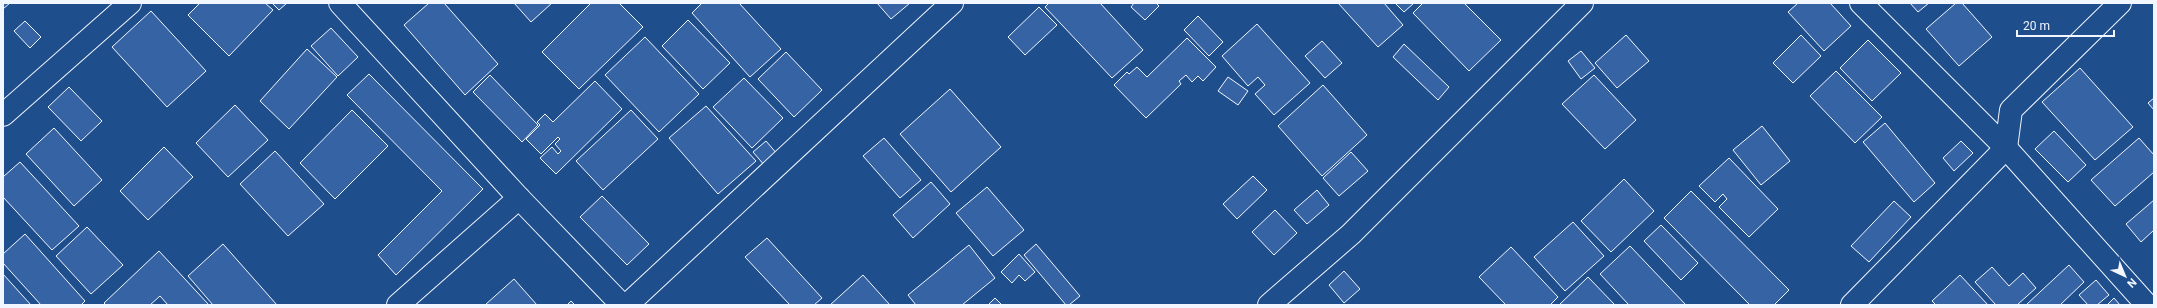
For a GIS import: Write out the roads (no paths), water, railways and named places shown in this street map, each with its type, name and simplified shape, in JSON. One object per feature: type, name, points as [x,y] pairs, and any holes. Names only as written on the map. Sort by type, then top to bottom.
[{"type":"street","points":[[3,115],[130,3]]},
{"type":"street","points":[[340,3],[518,198],[622,305]]},
{"type":"street","points":[[627,305],[952,3]]},
{"type":"street","points":[[1269,305],[1351,234],[1582,3]]},
{"type":"street","points":[[1861,3],[2006,148],[2147,305]]},
{"type":"street","points":[[1852,305],[2006,148],[2011,110],[2120,3]]},
{"type":"street","points":[[398,305],[518,198]]}]
